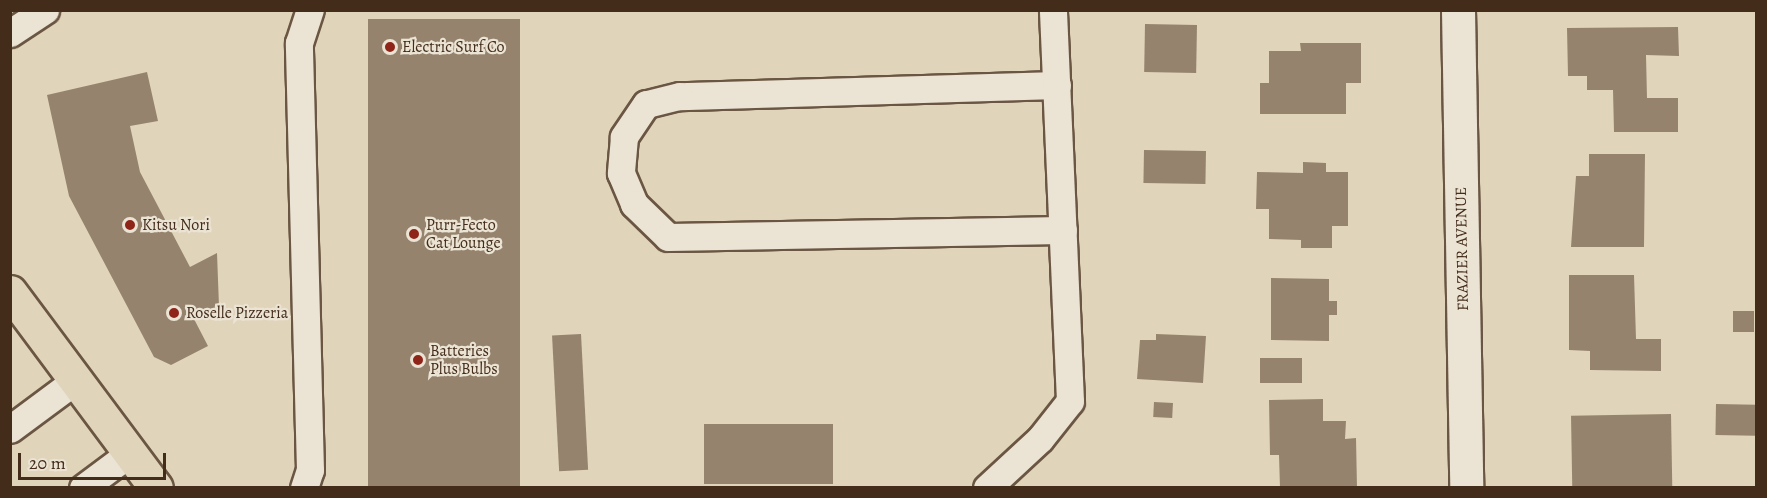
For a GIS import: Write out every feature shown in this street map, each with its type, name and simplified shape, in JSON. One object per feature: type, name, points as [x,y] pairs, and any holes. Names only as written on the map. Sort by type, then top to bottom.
[{"type":"main road","points":[[10,292],[156,488]]},
{"type":"street","name":"FRAZIER AVENUE","points":[[1458,10],[1466,488]]},
{"type":"lane","points":[[10,33],[45,10]]},
{"type":"lane","points":[[304,488],[310,470],[299,43],[310,10]]},
{"type":"lane","points":[[987,488],[1046,433],[1070,401],[1053,10]]},
{"type":"lane","points":[[1057,85],[679,96],[646,104],[624,137],[621,173],[634,204],[668,237],[1063,230]]},
{"type":"lane","points":[[10,429],[76,380]]},
{"type":"lane","points":[[83,488],[130,453]]},
{"type":"building","points":[[368,19],[520,19],[520,488],[368,488]]},
{"type":"building","points":[[1145,24],[1197,25],[1196,73],[1144,72]]},
{"type":"building","points":[[1678,27],[1679,56],[1646,55],[1647,98],[1678,98],[1678,132],[1614,132],[1613,90],[1587,90],[1587,76],[1568,76],[1567,28]]},
{"type":"building","points":[[1300,43],[1361,43],[1361,83],[1346,83],[1346,114],[1260,114],[1260,83],[1269,83],[1269,51],[1301,51]]},
{"type":"building","points":[[147,72],[158,121],[130,126],[140,172],[190,267],[217,253],[219,306],[194,319],[208,346],[171,365],[154,357],[69,196],[47,95]]},
{"type":"building","points":[[1144,150],[1206,151],[1205,184],[1143,183]]},
{"type":"building","points":[[1589,154],[1645,154],[1644,247],[1571,247],[1576,176],[1589,176]]},
{"type":"building","points":[[1303,162],[1326,163],[1326,172],[1348,172],[1348,226],[1332,226],[1332,248],[1301,248],[1301,240],[1269,239],[1269,209],[1256,209],[1257,172],[1303,173]]},
{"type":"building","points":[[1569,275],[1634,275],[1636,339],[1661,339],[1661,371],[1590,370],[1590,351],[1569,350]]},
{"type":"building","points":[[1271,278],[1329,279],[1329,301],[1337,301],[1337,315],[1329,315],[1329,341],[1271,340]]},
{"type":"building","points":[[1733,311],[1754,311],[1754,332],[1733,332]]},
{"type":"building","points":[[581,334],[588,470],[559,471],[552,336]]},
{"type":"building","points":[[1156,334],[1206,336],[1203,383],[1137,379],[1140,340],[1156,340]]},
{"type":"building","points":[[1260,358],[1302,358],[1302,383],[1260,383]]},
{"type":"building","points":[[1323,399],[1323,421],[1346,421],[1345,439],[1356,438],[1357,488],[1280,488],[1279,455],[1270,455],[1269,400]]},
{"type":"building","points":[[1154,402],[1173,403],[1172,418],[1153,417]]},
{"type":"building","points":[[1716,404],[1756,405],[1755,436],[1715,435]]},
{"type":"building","points":[[1671,414],[1672,488],[1572,488],[1571,416]]},
{"type":"building","points":[[704,424],[833,424],[833,484],[704,484]]},
{"type":"place","name":"Electric Surf Co","points":[[390,47]]},
{"type":"place","name":"Kitsu Nori","points":[[130,225]]},
{"type":"place","name":"Purr-Fecto Cat Lounge","points":[[414,234]]},
{"type":"place","name":"Roselle Pizzeria","points":[[174,313]]},
{"type":"place","name":"Batteries Plus Bulbs","points":[[418,360]]}]
